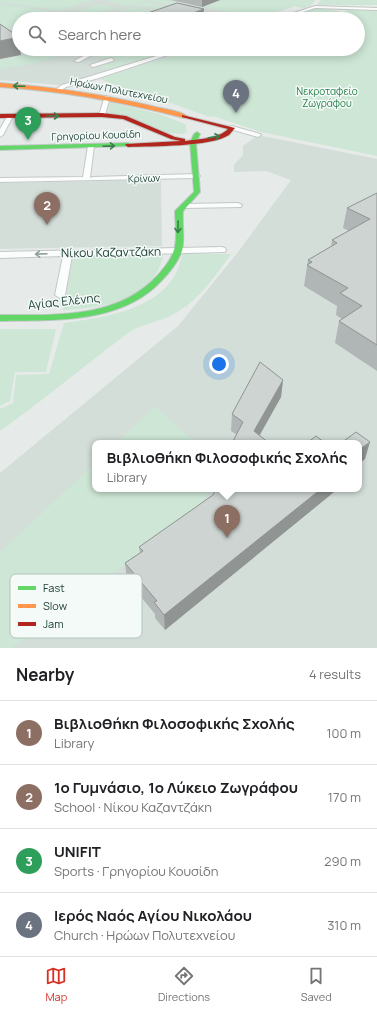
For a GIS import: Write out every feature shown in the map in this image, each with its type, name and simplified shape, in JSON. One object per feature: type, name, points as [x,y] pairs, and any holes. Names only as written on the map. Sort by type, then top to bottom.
[{"type":"street","points":[[299,12],[314,7],[377,9]]},
{"type":"street","points":[[77,61],[87,56]]},
{"type":"street","points":[[58,90],[64,86],[162,56]]},
{"type":"street","points":[[93,65],[112,60]]},
{"type":"street","name":"Ηρώων Πολυτεχνείου","points":[[0,85],[26,86],[107,97],[157,107],[232,128]]},
{"type":"street","points":[[102,115],[107,97]]},
{"type":"street","points":[[0,116],[102,115],[124,117],[173,138],[194,143]]},
{"type":"street","points":[[0,135],[10,116]]},
{"type":"street","points":[[178,251],[179,211],[197,192],[194,143],[200,126],[197,119]]},
{"type":"street","points":[[232,128],[258,135]]},
{"type":"street","name":"Γρηγορίου Κουσίδη","points":[[0,148],[194,143],[225,135],[230,132],[232,128]]},
{"type":"street","points":[[90,179],[91,146]]},
{"type":"street","name":"Κρίνων","points":[[0,180],[196,176]]},
{"type":"street","points":[[184,206],[238,205]]},
{"type":"street","name":"Νίκου Καζαντζάκη","points":[[0,255],[222,250]]},
{"type":"street","name":"Αγίας Ελένης","points":[[0,318],[76,314],[118,306],[141,297],[156,285],[167,273],[178,251]]},
{"type":"street","points":[[60,295],[68,253]]},
{"type":"shaded area","points":[[0,0],[315,0],[311,5],[304,8],[295,6],[277,12],[12,12],[12,56],[153,56],[59,85],[0,80]]},
{"type":"shaded area","points":[[258,135],[377,159],[377,648],[0,648],[0,473],[178,326],[238,252],[291,180],[266,171],[234,172],[234,165],[243,155],[243,146]]},
{"type":"shaded area","points":[[161,180],[162,246],[0,249],[0,183]]},
{"type":"green space","points":[[0,0],[97,0],[84,2],[62,11],[0,3]]},
{"type":"green space","points":[[148,0],[128,6],[106,1]]},
{"type":"green space","points":[[163,0],[187,5],[176,9],[177,6],[148,1]]},
{"type":"green space","points":[[224,0],[315,0],[311,5],[304,8],[295,6],[277,12],[231,12],[204,7]]},
{"type":"green space","points":[[321,0],[377,0],[377,5],[317,5]]},
{"type":"green space","points":[[147,2],[176,9],[167,12],[155,12],[158,9],[133,6],[138,4],[168,11],[140,4]]},
{"type":"green space","points":[[99,4],[116,8],[100,12],[76,12]]},
{"type":"green space","points":[[0,5],[26,7],[51,12],[12,12],[12,28],[0,32]]},
{"type":"green space","points":[[133,7],[155,12],[118,12]]},
{"type":"green space","name":"Νεκροταφείο Ζωγράφου","points":[[318,7],[341,12],[303,12]]},
{"type":"green space","name":"Νεκροταφείο Ζωγράφου","points":[[353,9],[377,10],[377,156],[261,132],[213,116],[210,117],[165,101],[161,103],[100,79],[170,56],[365,56],[365,12],[341,12]]},
{"type":"green space","points":[[20,56],[56,56],[26,65],[0,69],[0,60]]},
{"type":"green space","points":[[98,56],[155,56],[134,63],[119,60],[128,64],[107,70],[96,66],[117,60]]},
{"type":"green space","points":[[110,102],[159,114],[185,124],[187,132],[183,134],[169,133],[107,114]]},
{"type":"green space","points":[[182,254],[231,254],[197,297],[180,311],[128,333],[0,431],[0,409],[13,403],[16,375],[49,374],[64,323],[119,313],[153,298],[166,287],[176,272]]},
{"type":"green space","points":[[163,255],[158,270],[150,282],[124,299],[93,307],[63,310],[73,257]]},
{"type":"green space","points":[[0,329],[56,329],[46,372],[15,372],[10,401],[0,406]]},
{"type":"green space","points":[[155,406],[193,440],[119,440]]},
{"type":"green space","points":[[92,466],[92,492],[207,492],[197,512],[112,574],[10,574],[10,638],[25,638],[11,648],[0,648],[0,552]]},
{"type":"building","points":[[177,3],[204,9],[196,12],[151,12]]},
{"type":"building","points":[[0,24],[12,32],[12,38],[0,41]]},
{"type":"building","points":[[377,193],[377,345],[339,321],[362,306],[340,293],[348,288],[307,265],[312,262],[308,260],[337,243],[332,240],[370,219],[347,208]]},
{"type":"building","points":[[260,362],[283,380],[254,431],[265,440],[234,440],[243,422],[232,414]]},
{"type":"building","points":[[356,432],[370,442],[362,448],[362,440],[345,440]]},
{"type":"building","points":[[316,436],[321,440],[311,440]]},
{"type":"building","points":[[214,492],[317,492],[164,615],[154,602],[157,601],[142,583],[142,574],[134,574],[125,563],[143,551],[139,547],[213,495]]},
{"type":"traffic: fast","points":[[0,318],[67,316],[90,313],[112,308],[133,300],[151,288],[166,271],[176,256],[180,241],[179,211],[197,192],[193,143],[197,134]]},
{"type":"traffic: fast","points":[[0,148],[128,145]]},
{"type":"traffic: slow","points":[[0,85],[70,92],[139,105],[184,116]]},
{"type":"traffic: jam","points":[[0,116],[102,115],[124,117],[173,138],[183,140]]},
{"type":"traffic: jam","points":[[128,145],[201,141],[227,134],[232,128],[184,116]]},
{"type":"place","name":"Ιερός Ναός Αγίου Νικολάου","points":[[236,113]]},
{"type":"place","name":"UNIFIT","points":[[28,140]]},
{"type":"place","name":"1ο Γυμνάσιο, 1ο Λύκειο Ζωγράφου","points":[[47,225]]},
{"type":"place","name":"Βιβλιοθήκη Φιλοσοφικής Σχολής","points":[[227,538]]}]
